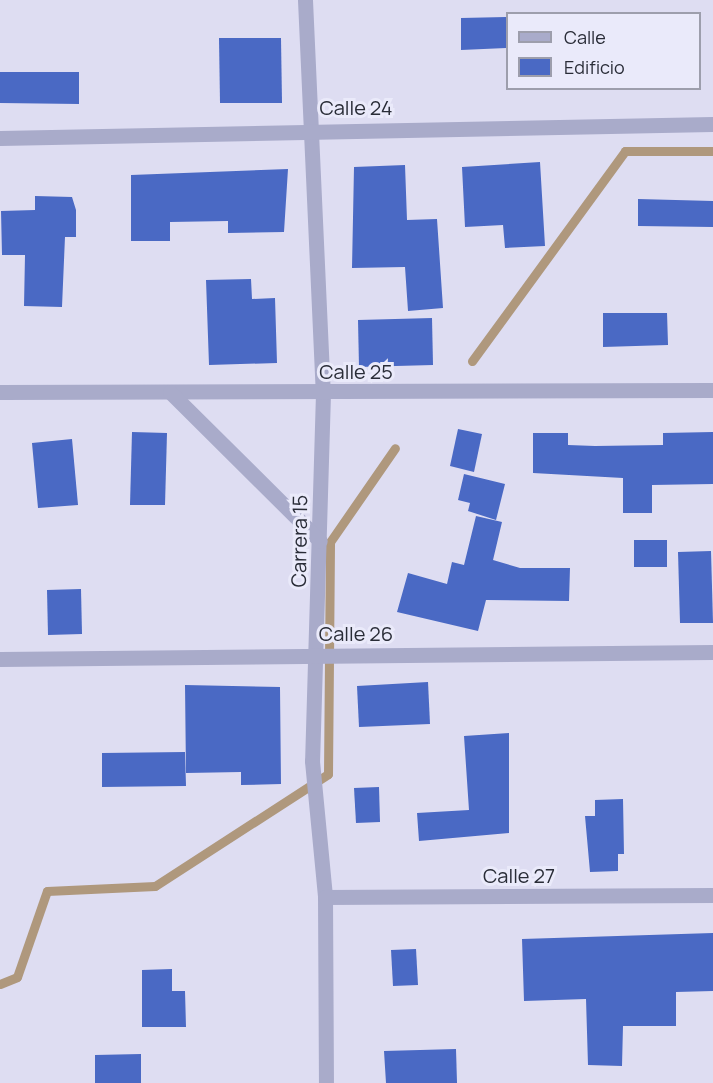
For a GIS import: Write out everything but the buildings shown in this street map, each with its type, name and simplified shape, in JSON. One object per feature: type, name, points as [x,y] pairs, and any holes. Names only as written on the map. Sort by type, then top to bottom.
[{"type":"street","name":"Carrera 15","points":[[305,0],[313,129],[323,393],[317,654],[312,761],[325,897],[326,1083]]},
{"type":"street","name":"Calle 24","points":[[0,138],[313,129],[713,124]]},
{"type":"street","name":"Calle 25","points":[[0,392],[323,393],[713,390]]},
{"type":"street","points":[[170,392],[320,541]]},
{"type":"street","name":"Calle 26","points":[[0,659],[713,651]]},
{"type":"street","name":"Calle 27","points":[[325,897],[713,895]]},
{"type":"waterway","points":[[472,361],[625,151],[713,151]]},
{"type":"waterway","points":[[0,984],[17,977],[47,891],[155,886],[328,774],[330,542],[395,448]]}]
